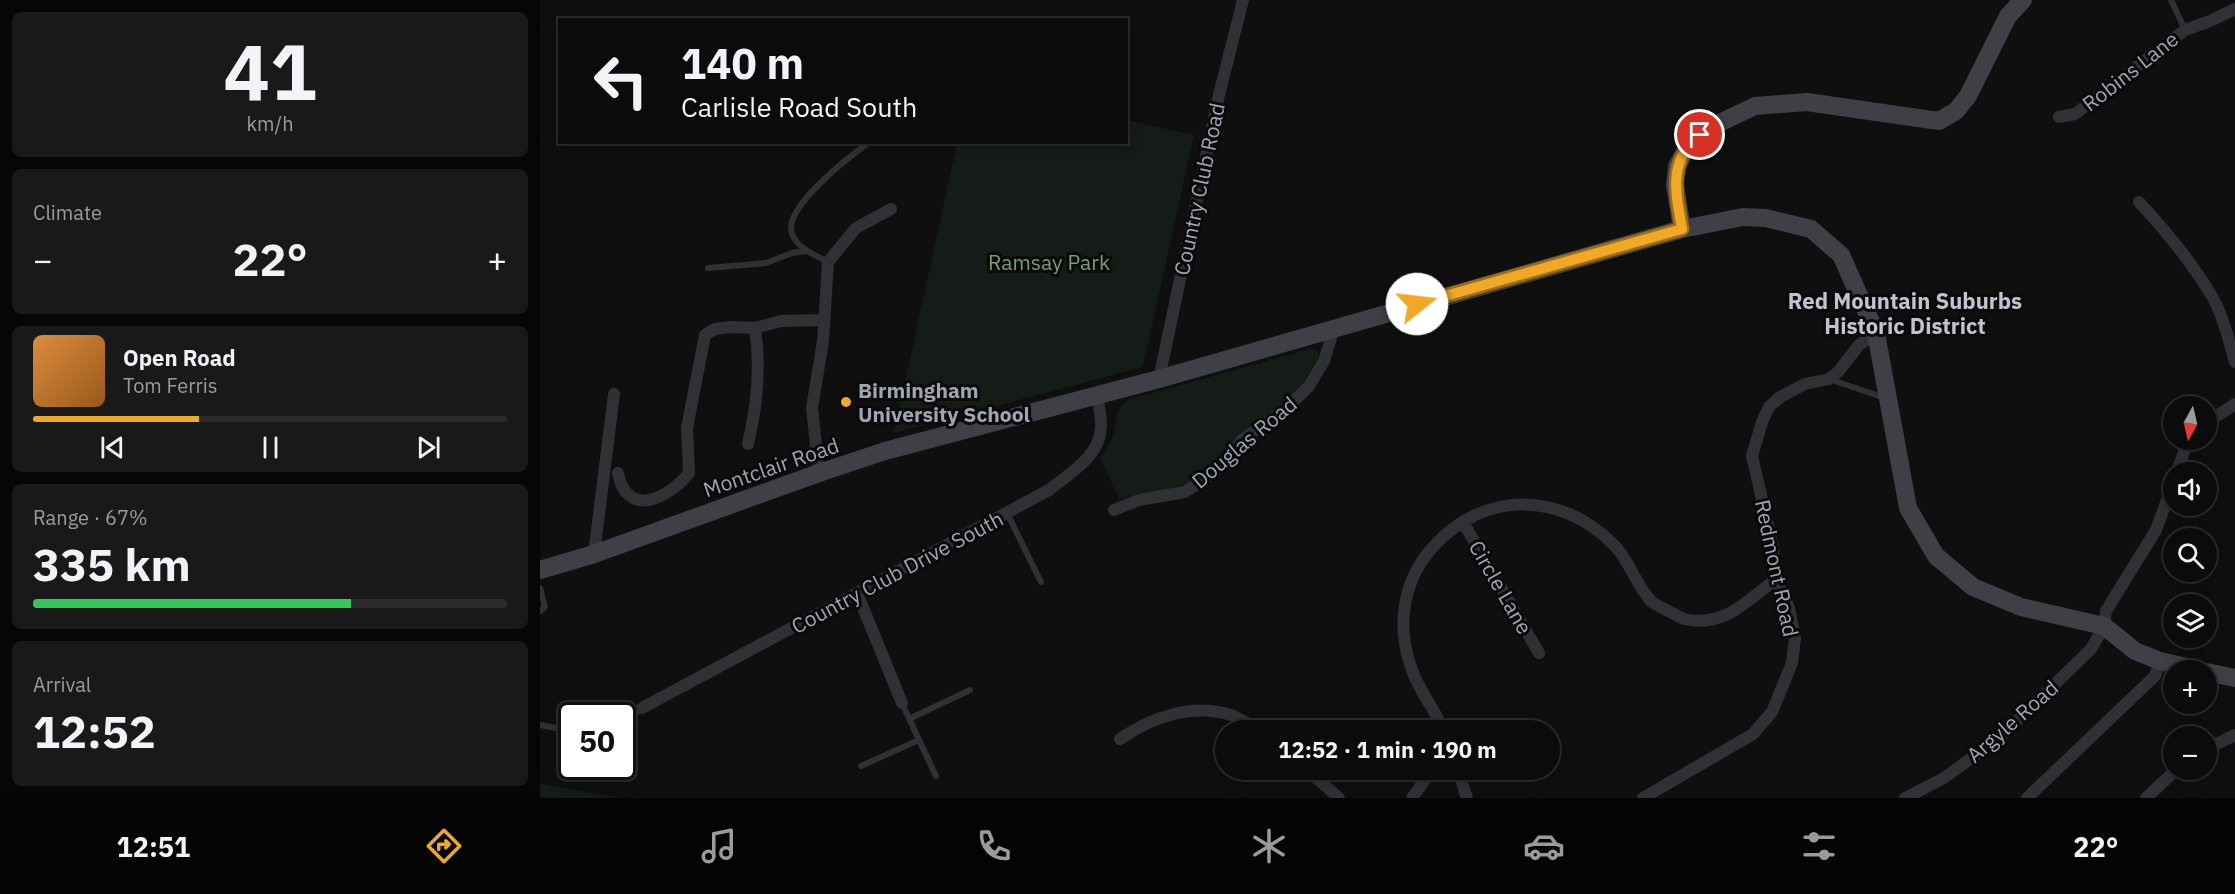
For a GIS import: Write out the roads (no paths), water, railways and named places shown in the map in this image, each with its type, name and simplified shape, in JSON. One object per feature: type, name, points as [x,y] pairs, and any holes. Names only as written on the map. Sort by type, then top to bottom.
[{"type":"main road","points":[[1682,229],[1675,185],[1677,166],[1689,144],[1711,127],[1755,106],[1807,102],[1939,122],[1956,111],[1968,96],[2008,16],[2023,0]]},
{"type":"main road","name":"Montclair Road","points":[[540,570],[594,554],[819,472],[885,451],[1159,379],[1682,229],[1743,217],[1766,218],[1811,229],[1840,255],[1876,333],[1908,508],[1936,556],[1973,587],[2011,603],[2104,626]]},
{"type":"main road","points":[[2104,626],[2135,651],[2163,663]]},
{"type":"main road","points":[[2217,674],[2235,678]]},
{"type":"street","name":"Country Club Road","points":[[1159,379],[1219,95],[1243,0]]},
{"type":"street","name":"Robins Lane","points":[[2059,117],[2074,114],[2184,30],[2235,9]]},
{"type":"street","points":[[2139,202],[2170,236],[2211,293],[2225,325],[2235,362]]},
{"type":"street","points":[[819,472],[812,408],[823,341],[828,262],[856,228],[891,209]]},
{"type":"street","points":[[618,473],[621,487],[629,498],[641,501],[664,494],[679,486],[689,473],[687,428],[705,335],[715,329],[755,328],[781,321],[824,320]]},
{"type":"street","points":[[748,444],[755,413],[758,384],[755,328]]},
{"type":"street","name":"Douglas Road","points":[[1114,510],[1139,500],[1185,492],[1215,472],[1242,440],[1287,408],[1309,386],[1324,361],[1334,328]]},
{"type":"street","points":[[1829,379],[1838,372],[1858,345],[1876,333]]},
{"type":"street","name":"Redmont Road","points":[[1643,798],[1753,734],[1772,712],[1792,663],[1795,638],[1790,608],[1776,579],[1773,547],[1752,456],[1769,407],[1780,397],[1805,384],[1829,379]]},
{"type":"street","points":[[594,554],[614,394]]},
{"type":"street","name":"Country Club Drive South","points":[[642,708],[1049,490],[1086,460],[1098,443],[1101,426],[1097,396]]},
{"type":"street","points":[[2217,416],[2235,404]]},
{"type":"street","points":[[1438,720],[1412,670],[1401,627],[1408,587],[1422,559],[1445,534],[1490,509],[1517,504],[1542,506],[1580,517],[1615,546],[1653,602],[1682,618],[1703,621],[1728,616],[1776,579]]},
{"type":"street","name":"Argyle Road","points":[[1905,798],[1944,778],[1999,738],[2091,649],[2104,626],[2106,611],[2156,530],[2163,511]]},
{"type":"street","name":"Circle Lane","points":[[1463,522],[1539,652]]},
{"type":"street","points":[[856,593],[902,703]]},
{"type":"street","points":[[2027,798],[2155,676],[2160,662]]},
{"type":"street","points":[[1120,739],[1138,726],[1172,714],[1202,710],[1232,715],[1241,720]]},
{"type":"street","points":[[2217,744],[2235,735]]},
{"type":"street","points":[[1318,780],[1339,798]]},
{"type":"street","points":[[1412,798],[1424,780]]},
{"type":"street","points":[[1461,780],[1467,798]]},
{"type":"street","points":[[2146,798],[2165,780]]},
{"type":"lane","points":[[2171,0],[2184,30]]},
{"type":"lane","points":[[828,262],[807,251],[798,243],[792,233],[793,216],[804,200],[847,158],[867,144]]},
{"type":"lane","points":[[708,268],[766,263],[792,253],[807,251]]},
{"type":"lane","points":[[1829,379],[1888,399]]},
{"type":"lane","points":[[1007,513],[1041,582]]},
{"type":"lane","points":[[540,588],[545,607],[540,611]]},
{"type":"lane","points":[[909,719],[970,690]]},
{"type":"lane","points":[[902,703],[936,776]]},
{"type":"lane","points":[[636,713],[642,708]]},
{"type":"lane","points":[[540,725],[558,728]]},
{"type":"lane","points":[[861,766],[919,740]]},
{"type":"place","name":"Birmingham University School","points":[[846,402]]},
{"type":"district","name":"Red Mountain Suburbs Historic District","points":[[1905,312]]},
{"type":"park label","name":"Ramsay Park","points":[[1049,262]]}]
